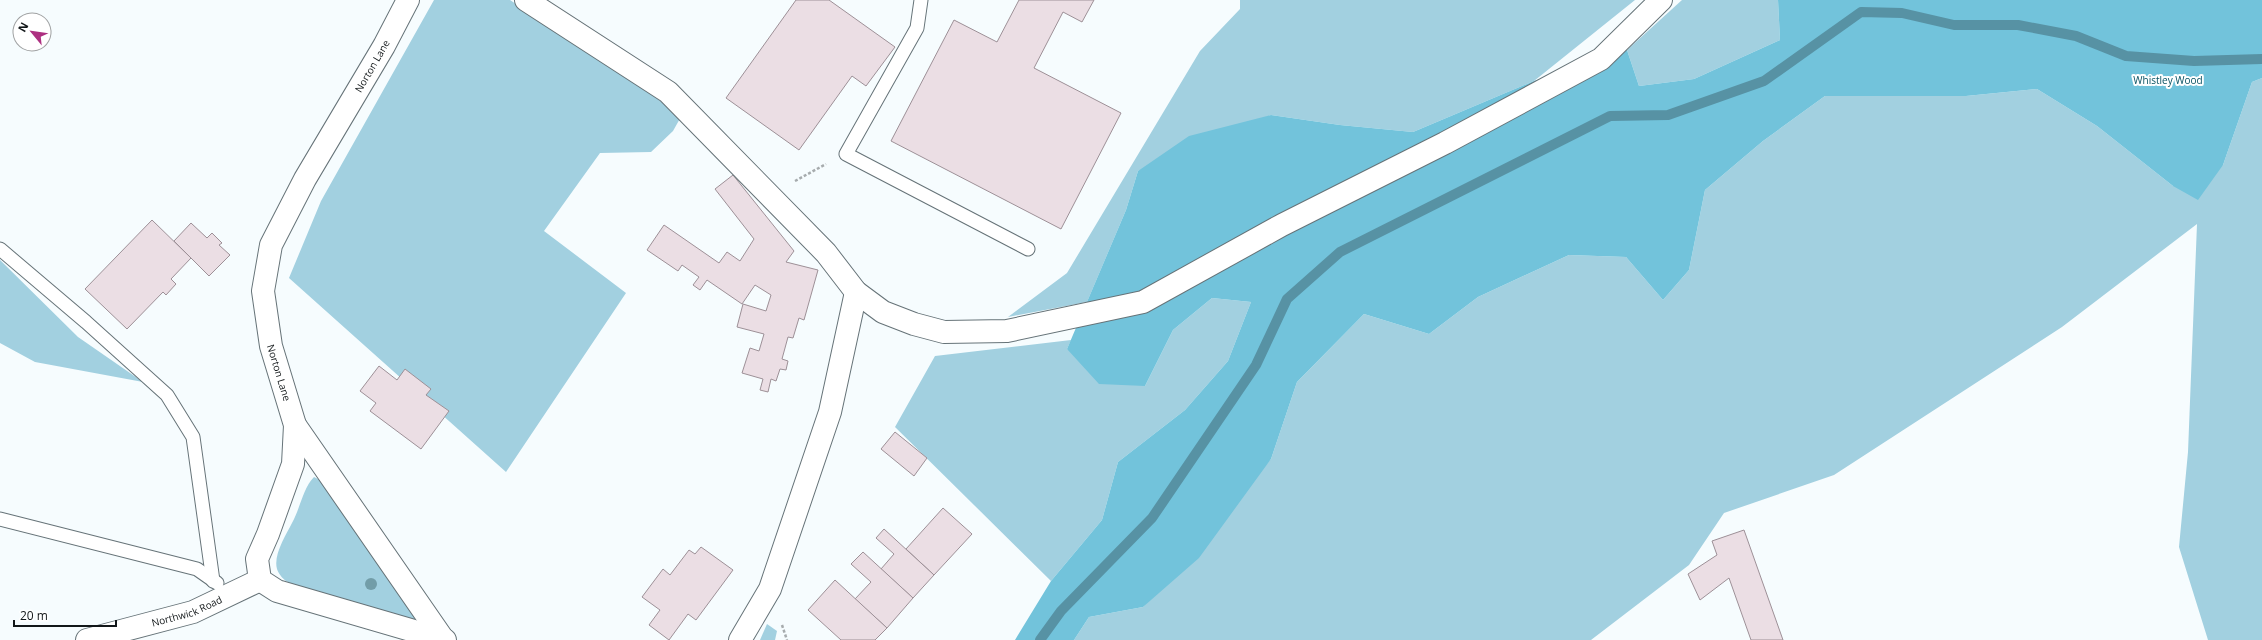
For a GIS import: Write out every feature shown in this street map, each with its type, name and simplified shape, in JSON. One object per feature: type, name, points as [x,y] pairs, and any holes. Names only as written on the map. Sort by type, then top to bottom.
[{"type":"street","name":"Norton Lane","points":[[260,580],[257,559],[268,534],[293,464],[295,425],[272,346],[263,291],[271,245],[305,179],[384,46],[408,0]]},
{"type":"street","points":[[526,0],[668,92],[701,124],[768,196],[826,253],[856,292],[883,312],[914,324],[944,332],[1006,331],[1143,302],[1282,225],[1445,143],[1601,59],[1661,0]]},
{"type":"street","points":[[740,640],[770,589],[830,412],[856,292]]},
{"type":"street","points":[[295,425],[444,639]]},
{"type":"street","points":[[260,580],[277,591],[444,639]]},
{"type":"street","name":"Northwick Road","points":[[87,640],[193,612],[260,580]]},
{"type":"lane","points":[[921,0],[917,28],[846,154],[1028,249]]},
{"type":"lane","points":[[0,249],[86,322],[167,395],[193,437],[214,581]]},
{"type":"lane","points":[[0,519],[198,569],[231,594]]},
{"type":"path","points":[[768,196],[846,154]]},
{"type":"shaded area","points":[[434,0],[510,0],[682,115],[673,131],[651,152],[600,153],[544,231],[626,293],[506,472],[289,278],[321,201]]},
{"type":"shaded area","points":[[1240,0],[1635,0],[1534,81],[1413,132],[1340,125],[1271,115],[1138,171],[1126,210],[1087,302],[1008,317],[1067,273],[1200,51],[1240,9]]},
{"type":"shaded area","points":[[1682,0],[1778,0],[1780,40],[1694,79],[1639,86],[1627,50]]},
{"type":"shaded area","points":[[2262,78],[2262,640],[2208,640],[2179,547],[2188,452],[2197,224],[2062,327],[1834,475],[1724,513],[1689,565],[1591,640],[1074,640],[1089,617],[1143,607],[1271,459],[1297,382],[1364,314],[1429,334],[1478,297],[1569,255],[1626,257],[1663,300],[1689,270],[1705,190],[1763,141],[1825,96],[1966,96],[2037,89],[2097,126],[2173,186],[2223,165],[2252,82]]},
{"type":"shaded area","points":[[0,260],[78,337],[143,382],[35,362],[0,343]]},
{"type":"shaded area","points":[[1212,298],[1251,302],[1228,361],[1185,410],[1118,462],[1102,520],[1051,581],[895,427],[935,356],[1071,340],[1067,349],[1145,386],[1173,330]]},
{"type":"shaded area","points":[[314,477],[322,481],[423,626],[319,594],[286,581],[281,576],[276,563],[278,551],[295,517],[304,493]]},
{"type":"shaded area","points":[[767,624],[777,631],[775,640],[760,640]]},
{"type":"green space","name":"Whistley Wood","points":[[1778,0],[2262,0],[2262,78],[2252,82],[2223,165],[2198,200],[2173,186],[2097,126],[2037,89],[1966,96],[1825,96],[1763,141],[1705,190],[1689,270],[1663,300],[1626,257],[1569,255],[1478,297],[1429,334],[1364,314],[1297,382],[1271,459],[1199,558],[1143,607],[1089,617],[1074,640],[1015,640],[1051,581],[1102,520],[1118,462],[1185,410],[1228,361],[1251,302],[1212,298],[1173,330],[1145,386],[1099,384],[1067,349],[1126,210],[1138,171],[1189,136],[1271,115],[1340,125],[1413,132],[1534,81],[1627,50],[1639,86],[1694,79],[1780,40]]},
{"type":"building","points":[[796,0],[829,0],[895,47],[866,86],[852,76],[799,150],[726,98]]},
{"type":"building","points":[[1019,0],[1094,0],[1082,22],[1063,12],[1034,68],[1121,113],[1061,229],[891,141],[954,20],[997,42]]},
{"type":"building","points":[[733,175],[794,251],[786,262],[818,270],[804,320],[799,318],[793,338],[788,337],[782,359],[788,361],[786,370],[780,369],[776,381],[771,379],[768,392],[760,390],[763,379],[742,373],[750,348],[759,351],[764,334],[737,327],[743,304],[766,311],[771,295],[755,285],[742,304],[707,280],[700,290],[693,285],[699,277],[682,265],[678,271],[647,250],[664,225],[719,263],[727,252],[740,261],[754,239],[715,189]]},
{"type":"building","points":[[152,220],[191,258],[171,279],[176,284],[166,295],[163,292],[127,329],[85,289]]},
{"type":"building","points":[[191,223],[207,238],[212,233],[222,243],[219,245],[230,255],[209,276],[174,241]]},
{"type":"building","points":[[379,366],[397,380],[405,369],[431,389],[426,395],[449,411],[421,449],[370,411],[376,403],[360,391]]},
{"type":"building","points":[[895,432],[927,458],[914,476],[881,449]]},
{"type":"building","points":[[943,508],[972,534],[934,575],[906,549]]},
{"type":"building","points":[[884,529],[934,575],[913,598],[881,569],[894,554],[876,538]]},
{"type":"building","points":[[1744,530],[1783,640],[1751,640],[1729,578],[1700,600],[1688,574],[1717,555],[1712,541]]},
{"type":"building","points":[[701,547],[733,570],[696,620],[688,614],[669,640],[649,625],[660,610],[642,597],[663,569],[670,575],[689,550],[695,554]]},
{"type":"building","points":[[863,552],[913,598],[887,628],[855,599],[871,582],[851,564]]},
{"type":"building","points":[[835,580],[887,628],[875,640],[841,640],[808,610]]},
{"type":"waterway","points":[[1040,640],[1061,611],[1152,518],[1256,365],[1287,299],[1340,252],[1610,116],[1668,115],[1764,81],[1861,12],[1902,13],[1954,25],[2018,25],[2076,36],[2126,56],[2194,61],[2262,59]]}]
